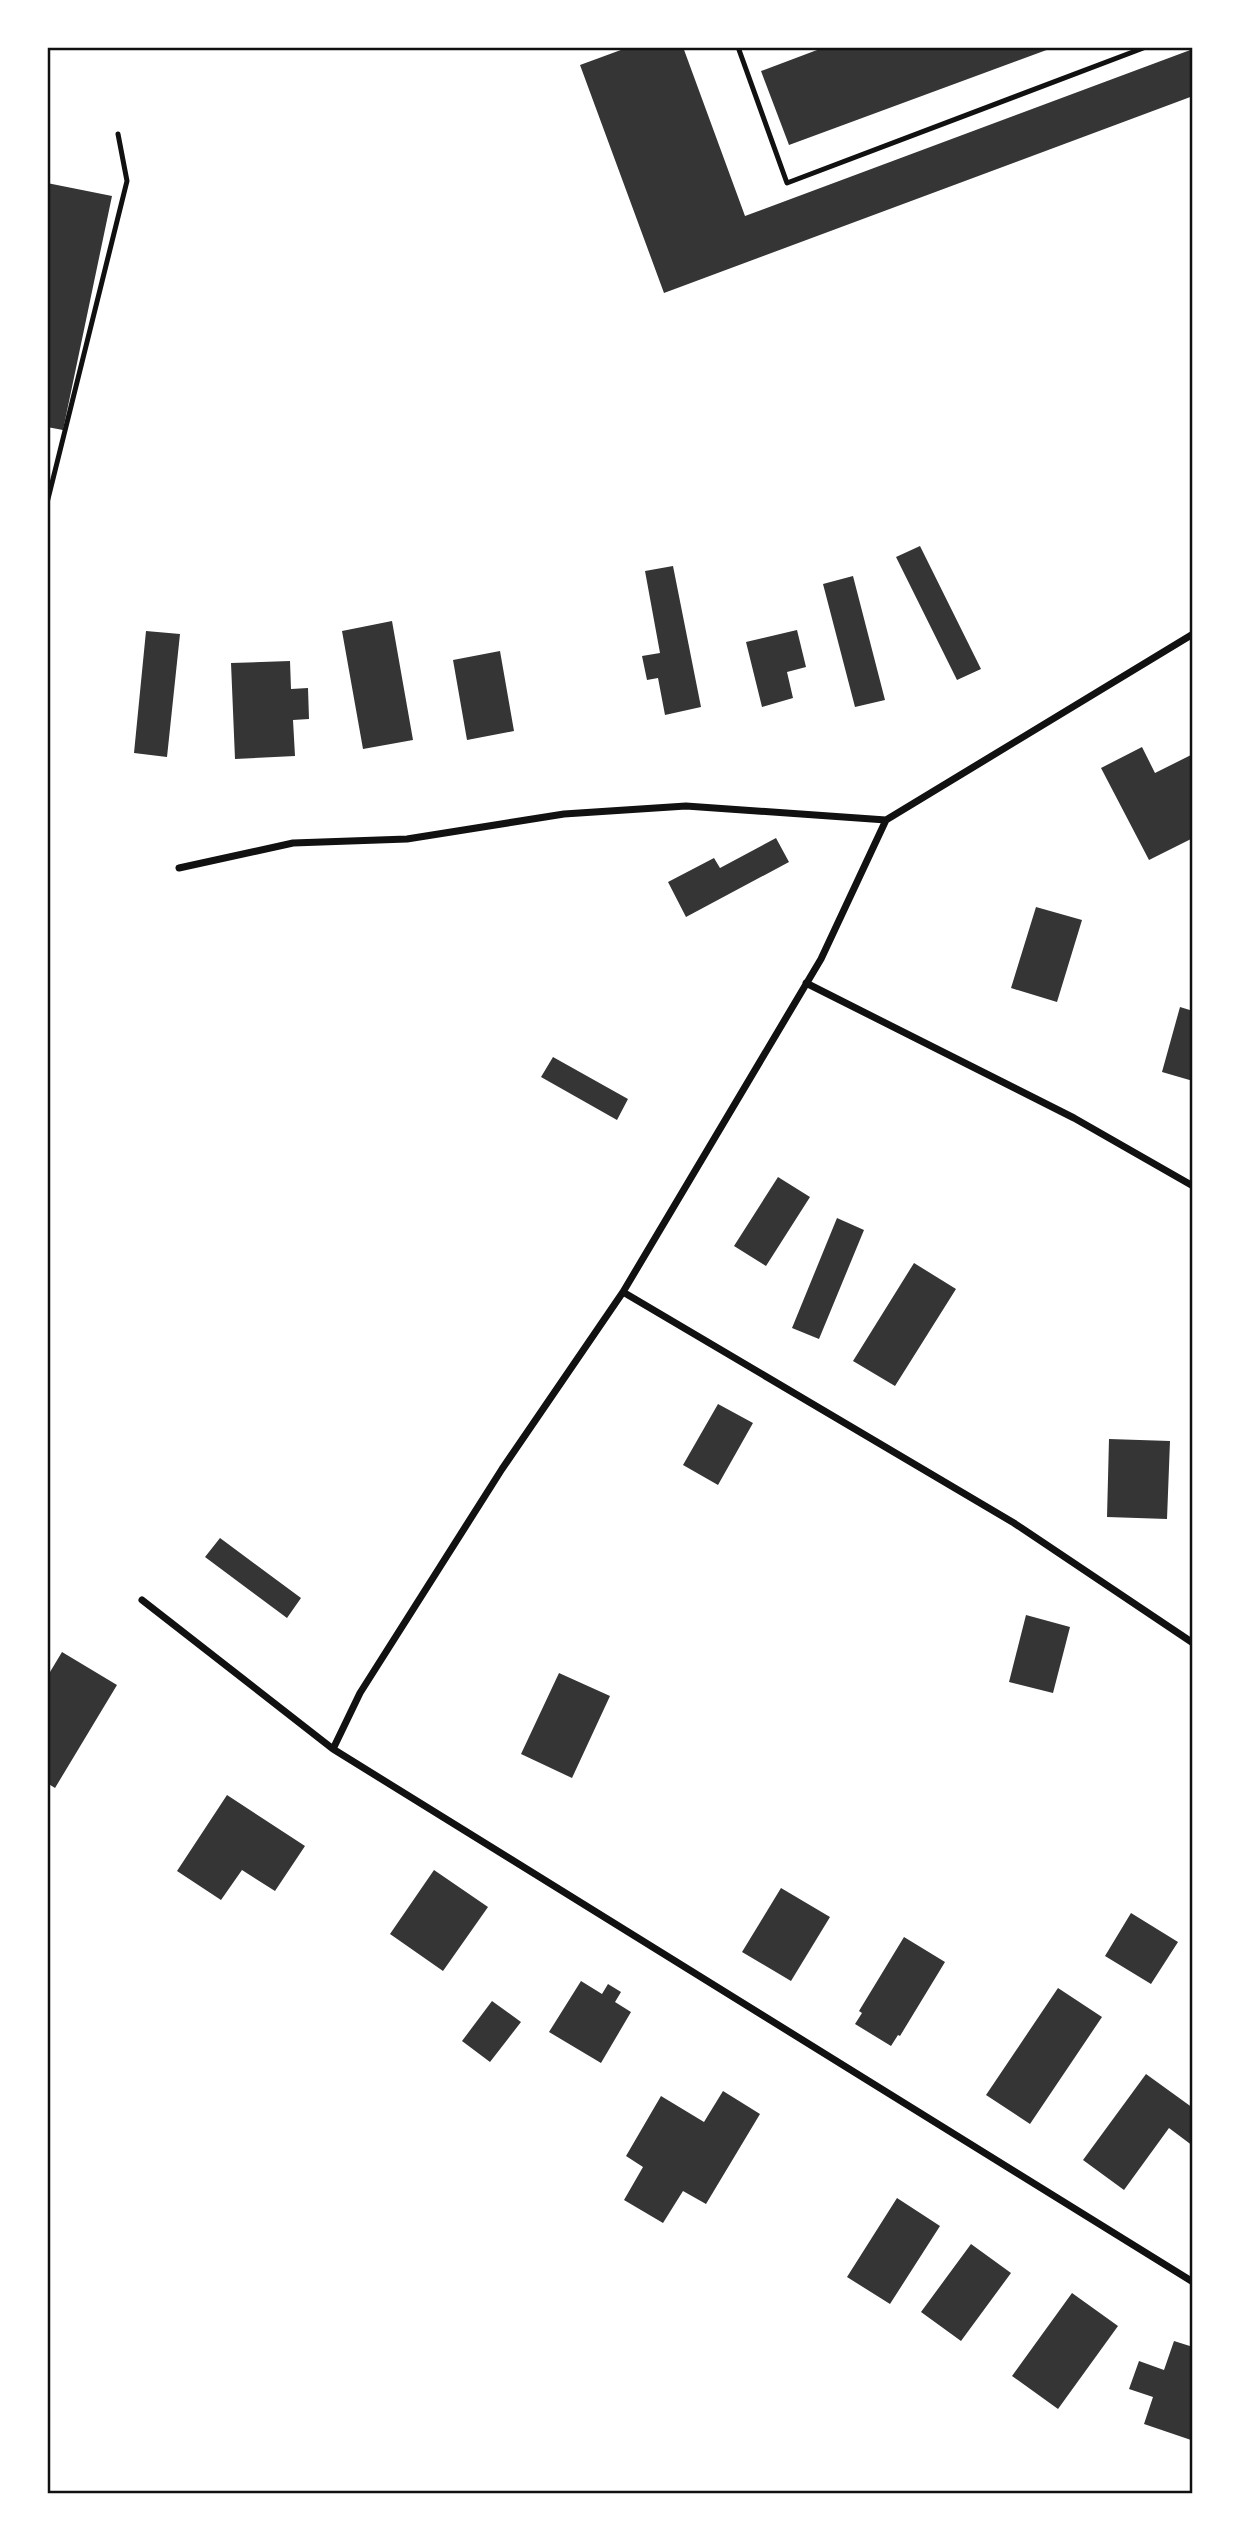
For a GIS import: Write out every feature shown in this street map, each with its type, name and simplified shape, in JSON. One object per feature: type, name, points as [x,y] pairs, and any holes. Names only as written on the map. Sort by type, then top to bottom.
[{"type":"street","points":[[333,1749],[360,1693],[502,1469],[623,1292],[821,959],[886,820],[1193,634]]},
{"type":"street","points":[[179,868],[293,843],[407,839],[564,814],[686,806],[886,820]]},
{"type":"street","points":[[806,983],[1074,1118],[1193,1186]]},
{"type":"street","points":[[623,1292],[1014,1523],[1193,1643]]},
{"type":"street","points":[[142,1600],[333,1749],[1193,2282]]},
{"type":"lane","points":[[747,47],[738,49],[786,183],[1146,47]]},
{"type":"lane","points":[[47,503],[127,181],[118,134]]},
{"type":"building","points":[[629,47],[683,47],[745,216],[1193,49],[1193,96],[664,293],[580,65]]},
{"type":"building","points":[[825,47],[1052,48],[789,145],[761,71]]},
{"type":"building","points":[[47,183],[112,196],[63,430],[47,427]]},
{"type":"building","points":[[920,546],[981,669],[957,680],[896,557]]},
{"type":"building","points":[[673,566],[701,707],[665,715],[658,678],[647,680],[642,656],[660,653],[645,571]]},
{"type":"building","points":[[853,576],[885,700],[855,707],[823,584]]},
{"type":"building","points":[[392,621],[413,740],[363,749],[342,631]]},
{"type":"building","points":[[797,630],[806,667],[787,672],[793,698],[762,707],[746,642]]},
{"type":"building","points":[[146,631],[180,634],[167,757],[134,753]]},
{"type":"building","points":[[500,651],[514,731],[467,740],[453,660]]},
{"type":"building","points":[[290,661],[291,689],[308,688],[309,719],[293,720],[295,756],[235,759],[231,663]]},
{"type":"building","points":[[1142,747],[1155,773],[1193,754],[1193,838],[1149,860],[1101,768]]},
{"type":"building","points":[[776,838],[789,862],[686,917],[668,882],[714,858],[720,868]]},
{"type":"building","points":[[1036,907],[1082,920],[1057,1002],[1011,988]]},
{"type":"building","points":[[1180,1007],[1193,1011],[1193,1081],[1162,1072]]},
{"type":"building","points":[[553,1057],[628,1099],[617,1120],[541,1077]]},
{"type":"building","points":[[778,1177],[810,1197],[766,1266],[734,1246]]},
{"type":"building","points":[[837,1218],[864,1230],[819,1339],[792,1328]]},
{"type":"building","points":[[914,1263],[956,1289],[895,1386],[853,1361]]},
{"type":"building","points":[[718,1404],[753,1423],[718,1485],[683,1465]]},
{"type":"building","points":[[1109,1439],[1170,1441],[1167,1519],[1107,1517]]},
{"type":"building","points":[[220,1538],[301,1598],[287,1618],[205,1557]]},
{"type":"building","points":[[1026,1615],[1070,1627],[1053,1693],[1009,1682]]},
{"type":"building","points":[[62,1652],[117,1685],[55,1788],[47,1783],[47,1677]]},
{"type":"building","points":[[559,1673],[610,1696],[572,1778],[521,1754]]},
{"type":"building","points":[[227,1795],[305,1846],[275,1891],[242,1870],[221,1900],[177,1871]]},
{"type":"building","points":[[434,1870],[488,1907],[443,1971],[390,1934]]},
{"type":"building","points":[[781,1888],[830,1917],[791,1981],[742,1952]]},
{"type":"building","points":[[1131,1913],[1178,1942],[1151,1984],[1105,1956]]},
{"type":"building","points":[[904,1937],[945,1962],[900,2036],[898,2035],[891,2046],[855,2024],[862,2013],[859,2011]]},
{"type":"building","points":[[581,1981],[602,1994],[608,1984],[621,1992],[615,2002],[631,2012],[601,2063],[549,2032]]},
{"type":"building","points":[[1058,1988],[1102,2017],[1030,2124],[986,2095]]},
{"type":"building","points":[[492,2001],[521,2022],[490,2062],[462,2041]]},
{"type":"building","points":[[1146,2074],[1193,2108],[1193,2146],[1169,2128],[1124,2190],[1083,2160]]},
{"type":"building","points":[[723,2091],[760,2114],[706,2204],[683,2191],[663,2223],[624,2200],[643,2167],[626,2156],[661,2096],[704,2122]]},
{"type":"building","points":[[897,2198],[940,2226],[890,2304],[847,2277]]},
{"type":"building","points":[[971,2244],[1011,2273],[961,2341],[921,2312]]},
{"type":"building","points":[[1072,2293],[1118,2326],[1058,2409],[1012,2376]]},
{"type":"building","points":[[1174,2341],[1193,2347],[1191,2440],[1144,2424],[1153,2397],[1129,2389],[1139,2361],[1164,2370]]}]
